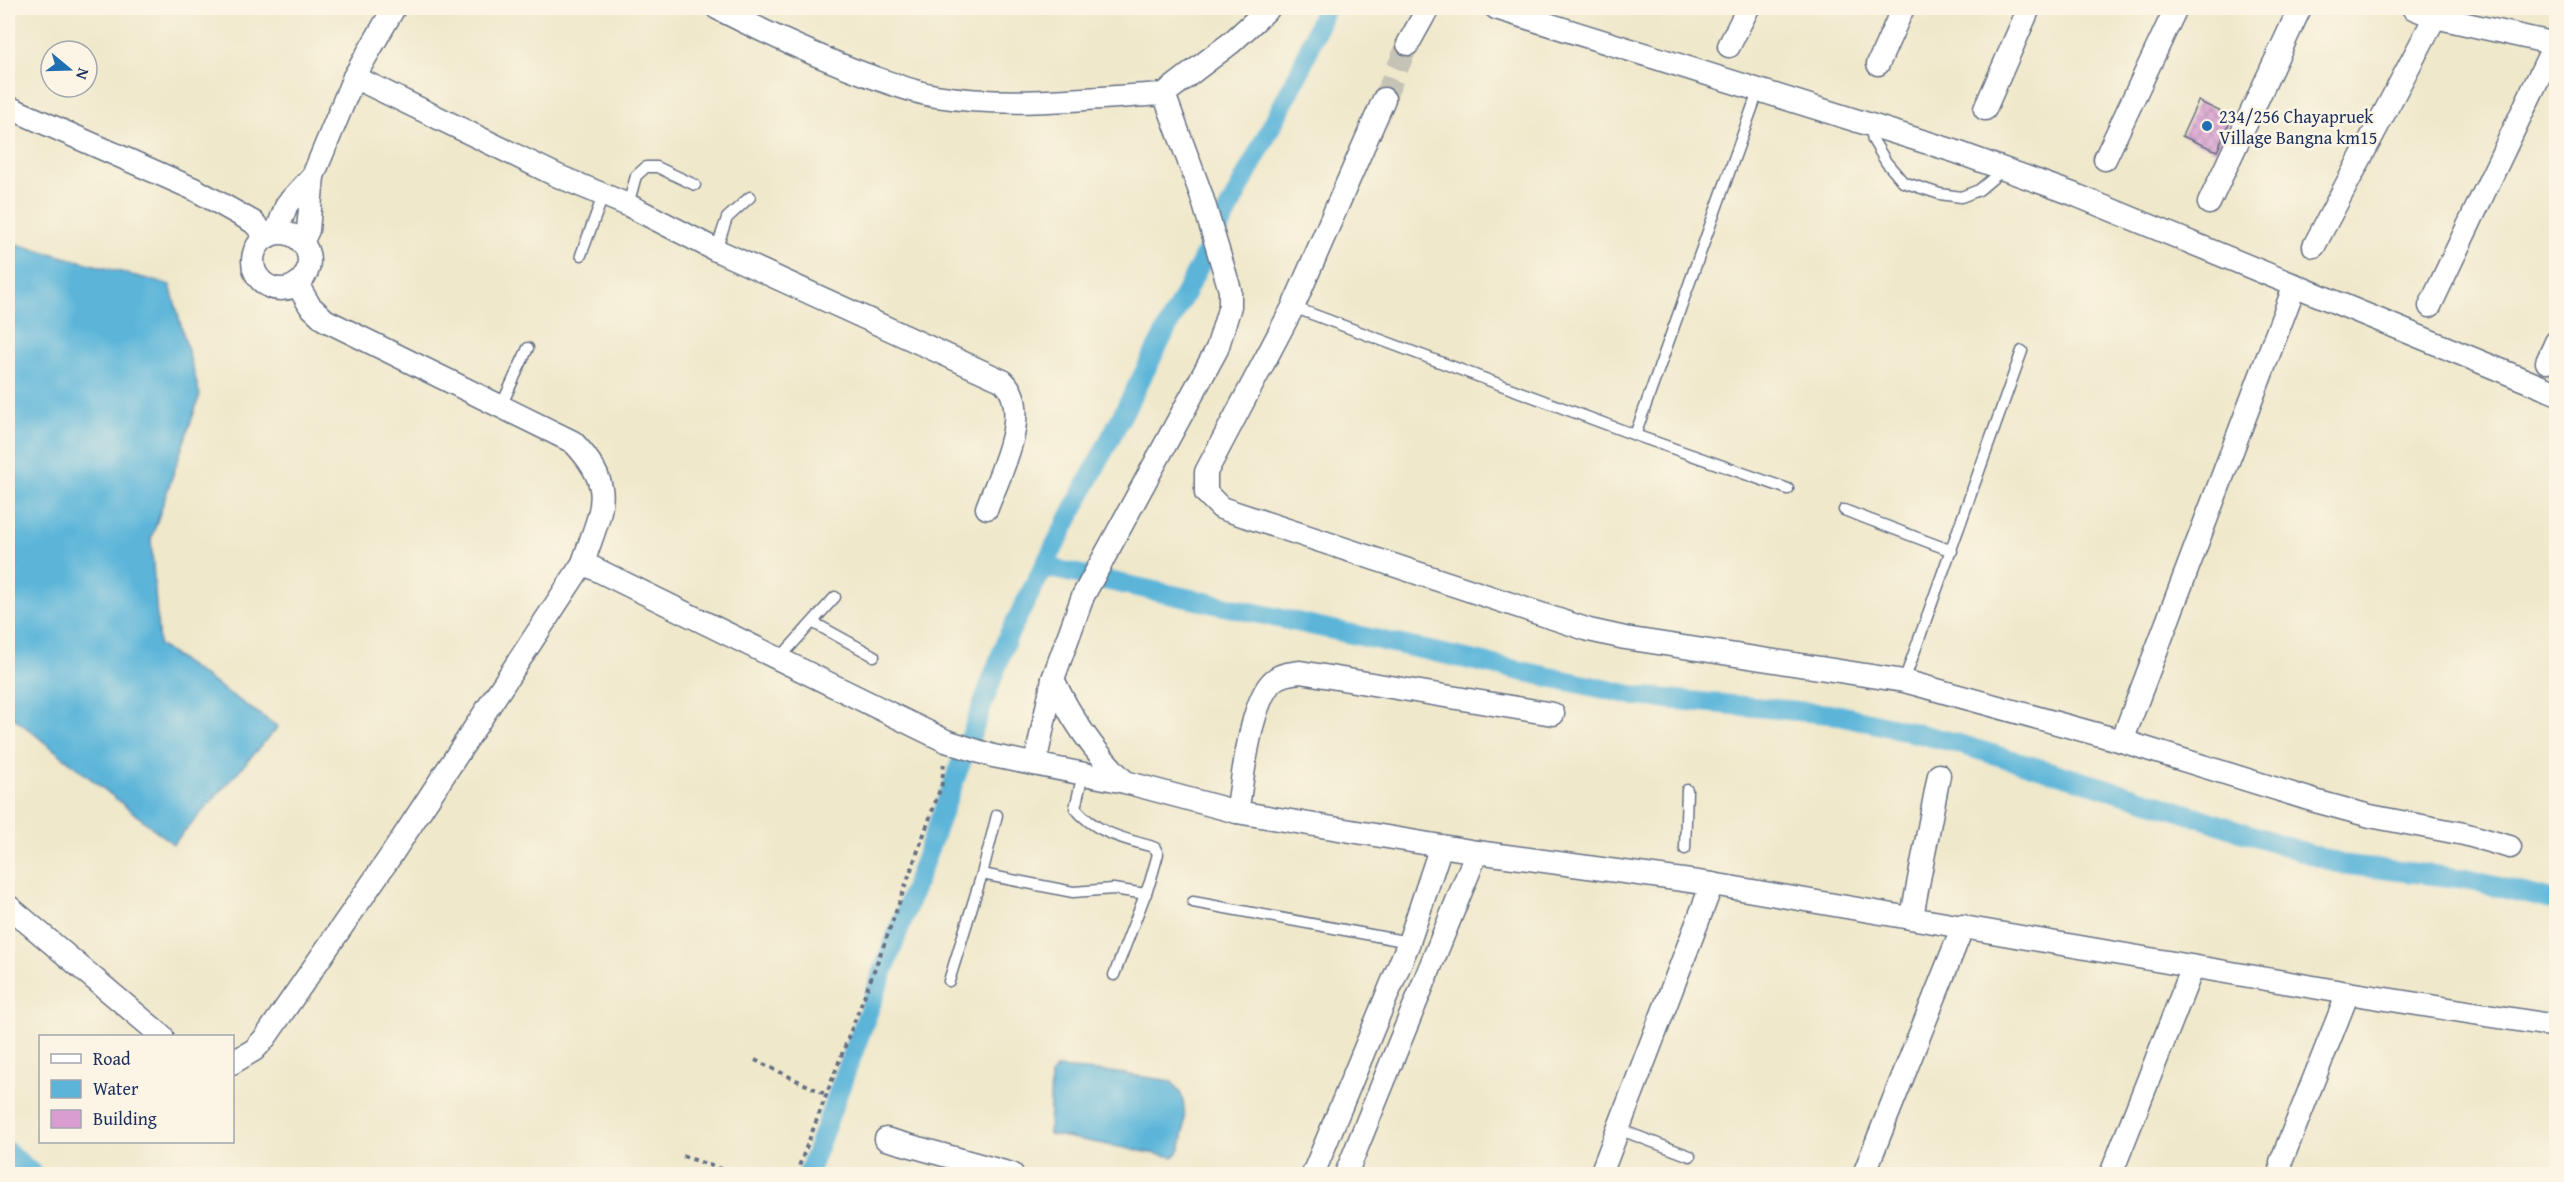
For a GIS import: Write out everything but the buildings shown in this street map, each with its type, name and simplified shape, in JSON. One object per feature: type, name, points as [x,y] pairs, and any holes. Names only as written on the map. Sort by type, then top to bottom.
[{"type":"street","points":[[302,242],[308,230],[313,176],[354,77],[394,8]]},
{"type":"street","points":[[717,8],[780,40],[831,62],[910,91],[938,97],[1013,102],[1164,94],[1232,42],[1269,8]]},
{"type":"street","points":[[1408,44],[1428,8]]},
{"type":"street","points":[[1496,8],[1759,89],[2004,169],[2073,194],[2556,393]]},
{"type":"street","points":[[1729,46],[1748,8]]},
{"type":"street","points":[[1878,64],[1903,8]]},
{"type":"street","points":[[1985,109],[2029,8]]},
{"type":"street","points":[[2105,159],[2176,8]]},
{"type":"street","points":[[2209,203],[2300,8]]},
{"type":"street","points":[[2413,8],[2435,17],[2556,43],[2430,306]]},
{"type":"street","points":[[2314,246],[2435,17]]},
{"type":"street","points":[[354,77],[558,176],[628,205],[716,250],[1003,381],[1010,387],[1016,416],[1014,435],[987,508]]},
{"type":"street","points":[[1035,764],[1053,679],[1083,596],[1217,349],[1230,306],[1230,290],[1201,194],[1164,94]]},
{"type":"street","points":[[1384,99],[1293,307],[1206,472],[1206,494],[1221,508],[1589,630],[1626,638],[1904,681],[2122,741],[2315,801],[2370,816],[2464,834],[2510,847]]},
{"type":"street","points":[[8,107],[194,189],[253,222],[271,235],[294,236],[307,250],[308,269],[297,284],[279,290],[270,287],[256,276],[252,259],[255,250],[271,235],[287,204],[313,176]]},
{"type":"street","points":[[234,1062],[254,1050],[265,1038],[390,857],[583,563],[601,510],[603,489],[589,459],[573,442],[325,320],[310,306],[297,284]]},
{"type":"street","points":[[2122,741],[2295,285]]},
{"type":"street","points":[[583,563],[946,741],[993,756],[1125,782],[1237,812],[1477,852],[1681,876],[1712,884],[1912,916],[2193,967],[2556,1026]]},
{"type":"street","points":[[1237,812],[1251,731],[1265,690],[1280,676],[1300,672],[1308,673],[1553,714]]},
{"type":"street","points":[[1053,679],[1068,713],[1081,734],[1101,759],[1125,782]]},
{"type":"street","points":[[1912,916],[1939,775]]},
{"type":"street","points":[[1313,1174],[1409,942],[1441,846]]},
{"type":"street","points":[[1346,1174],[1477,852]]},
{"type":"street","points":[[1600,1174],[1712,884]]},
{"type":"street","points":[[8,906],[161,1035]]},
{"type":"street","points":[[1864,1174],[1963,926]]},
{"type":"street","points":[[2111,1174],[2193,967]]},
{"type":"street","points":[[2282,1174],[2281,1162],[2348,993]]},
{"type":"street","points":[[886,1139],[1012,1174]]},
{"type":"lane","points":[[1635,435],[1759,89]]},
{"type":"lane","points":[[1870,125],[1873,140],[1886,162],[1903,182],[1940,194],[1961,196],[1979,190],[2004,169]]},
{"type":"lane","points":[[628,205],[636,176],[646,167],[657,168],[695,185]]},
{"type":"lane","points":[[581,255],[603,196]]},
{"type":"lane","points":[[716,250],[727,218],[750,197]]},
{"type":"lane","points":[[1293,307],[1635,435],[1788,489]]},
{"type":"lane","points":[[501,406],[528,348]]},
{"type":"lane","points":[[1904,681],[2022,351]]},
{"type":"lane","points":[[1844,510],[1952,551]]},
{"type":"lane","points":[[779,659],[814,623],[835,597]]},
{"type":"lane","points":[[814,623],[874,656]]},
{"type":"lane","points":[[1083,774],[1075,808],[1080,814],[1105,833],[1150,846],[1155,848],[1158,854],[1146,894],[1114,975]]},
{"type":"lane","points":[[1685,849],[1687,790]]},
{"type":"lane","points":[[949,981],[982,874],[997,815]]},
{"type":"lane","points":[[982,874],[1073,892],[1113,889],[1146,894]]},
{"type":"lane","points":[[1193,902],[1409,942]]},
{"type":"lane","points":[[1618,1129],[1690,1156]]},
{"type":"path","points":[[796,1174],[942,784],[946,741]]},
{"type":"path","points":[[755,1060],[827,1095]]},
{"type":"path","points":[[683,1156],[735,1174]]},
{"type":"water","points":[[8,242],[170,285],[200,395],[151,539],[159,645],[278,727],[173,844],[8,713]]},
{"type":"water","points":[[1057,1068],[1111,1072],[1171,1081],[1181,1095],[1184,1111],[1183,1139],[1177,1153],[1173,1157],[1049,1134],[1051,1074]]},
{"type":"waterway","points":[[808,1174],[1008,636],[1300,71],[1325,8]]},
{"type":"waterway","points":[[1045,567],[1636,696],[1840,715],[1949,741],[2158,804],[2340,864],[2466,879],[2556,901]]},
{"type":"waterway","points":[[8,1152],[33,1174]]},
{"type":"tunnel","points":[[1384,99],[1408,44]]},
{"type":"place","name":"234/256 Chayapruek Village Bangna km15","points":[[2207,126]]}]
